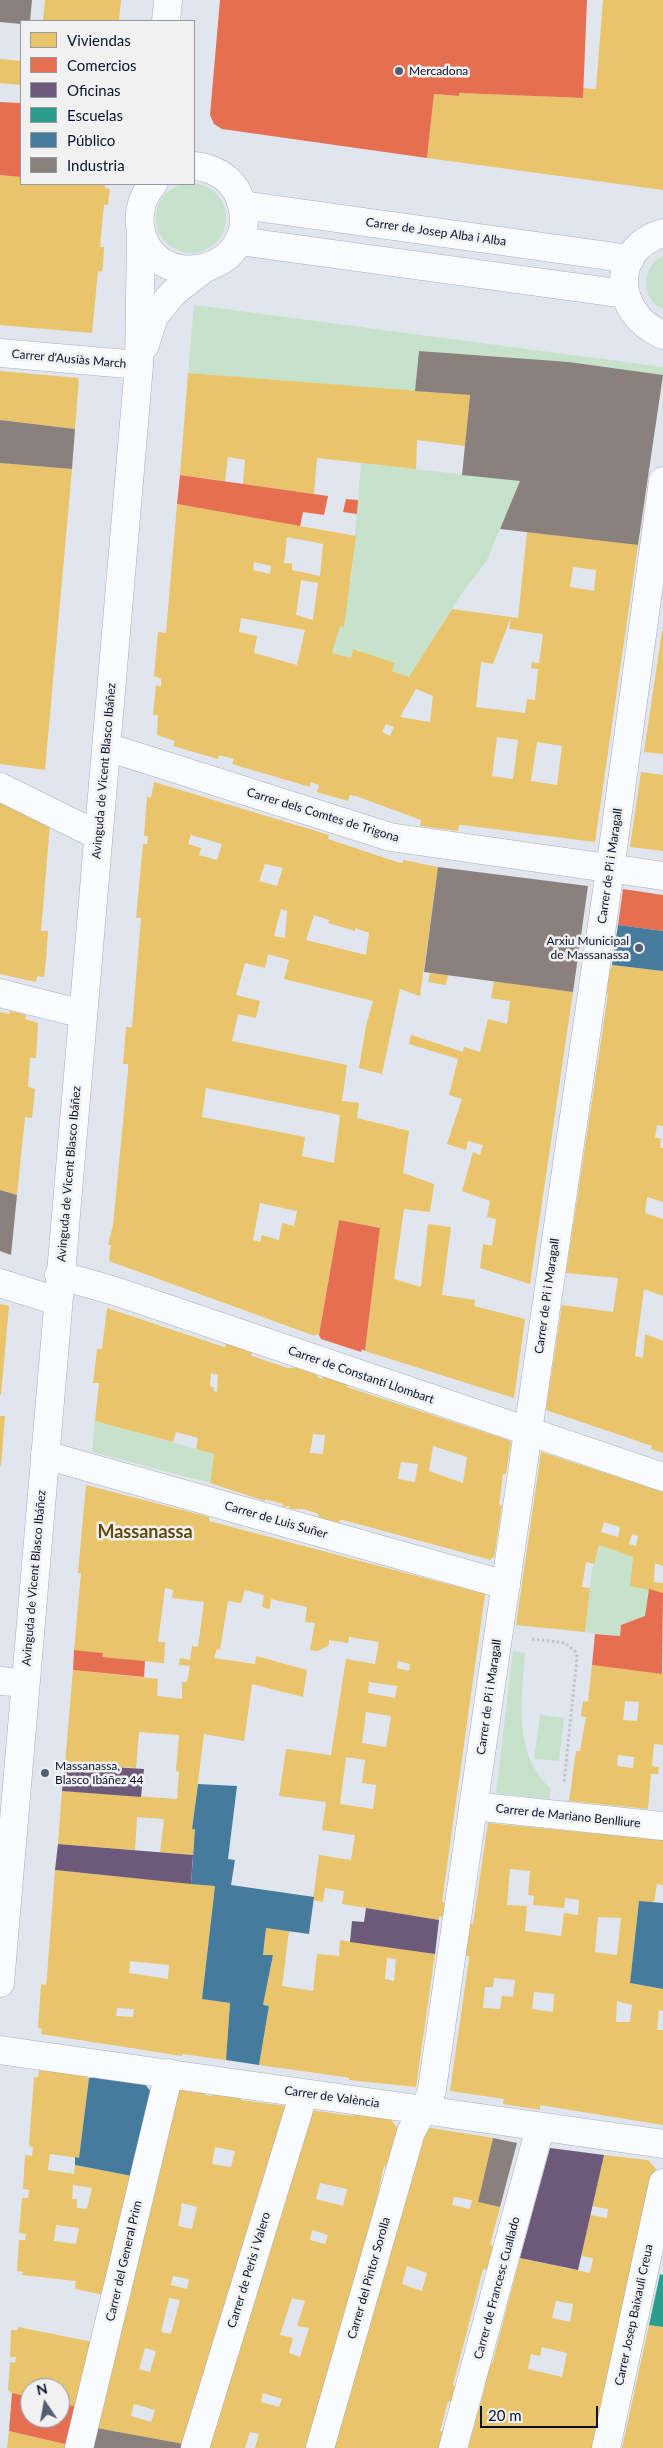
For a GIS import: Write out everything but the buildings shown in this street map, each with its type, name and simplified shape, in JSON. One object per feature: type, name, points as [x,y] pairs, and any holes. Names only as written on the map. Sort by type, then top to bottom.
[{"type":"street","points":[[166,20],[168,0]]},
{"type":"street","points":[[197,163],[228,180],[237,192],[242,205],[243,230],[239,241],[625,294]]},
{"type":"street","name":"Avinguda de Vicent Blasco Ibáñez","points":[[0,1983],[12,1682],[45,1456],[139,365],[141,232],[139,218],[146,191]]},
{"type":"street","name":"Carrer de Josep Alba i Alba","points":[[242,205],[630,259]]},
{"type":"street","points":[[141,232],[148,247],[159,259],[173,267],[188,270],[205,268]]},
{"type":"street","points":[[663,233],[640,245],[630,259],[624,276],[625,294],[629,308],[638,320],[650,329],[663,335]]},
{"type":"street","name":"Avinguda de Vicent Blasco Ibáñez","points":[[139,365],[154,316],[173,292],[205,268],[218,263],[230,254],[239,241]]},
{"type":"street","name":"Carrer d'Ausiàs March","points":[[0,353],[139,365]]},
{"type":"street","name":"Carrer de Pi i Maragall","points":[[423,2110],[432,2089],[610,870],[663,481]]},
{"type":"street","name":"Carrer dels Comtes de Trigona","points":[[107,747],[390,837],[610,870],[663,876]]},
{"type":"street","points":[[0,787],[97,835]]},
{"type":"street","points":[[0,993],[83,1014]]},
{"type":"street","name":"Carrer de Constantí Llombart","points":[[0,1283],[118,1292],[663,1477]]},
{"type":"street","name":"Carrer de Luis Suñer","points":[[45,1456],[506,1585]]},
{"type":"street","name":"Carrer de Mariano Benlliure","points":[[472,1806],[663,1826]]},
{"type":"street","name":"Carrer de València","points":[[0,2050],[663,2144]]},
{"type":"street","name":"Carrer del General Prim","points":[[79,2448],[169,2073]]},
{"type":"street","name":"Carrer de Peris i Valero","points":[[195,2448],[304,2093]]},
{"type":"street","name":"Carrer del Pintor Sorolla","points":[[320,2448],[411,2132],[423,2110]]},
{"type":"street","name":"Carrer de Francesc Cuallado","points":[[453,2448],[540,2128]]},
{"type":"street","name":"Carrer Josep Baixauli Creua","points":[[606,2448],[663,2183]]},
{"type":"path","points":[[523,1638],[565,1643],[576,1652],[577,1658],[563,1791]]},
{"type":"green space","points":[[195,184],[210,189],[216,193],[225,211],[225,225],[220,237],[216,243],[198,252],[184,252],[172,247],[166,243],[157,225],[157,211],[162,199],[166,193],[181,185]]},
{"type":"green space","points":[[663,256],[663,309],[655,305],[650,298],[646,282],[650,267]]},
{"type":"green space","points":[[194,305],[663,367],[663,375],[569,362],[419,351],[415,391],[188,373]]},
{"type":"green space","points":[[361,463],[520,481],[486,562],[462,593],[409,677],[392,671],[395,664],[353,649],[351,658],[332,653],[340,626],[344,627],[348,582],[351,582]]},
{"type":"green space","points":[[95,1421],[214,1454],[210,1483],[92,1452]]},
{"type":"green space","points":[[599,1545],[633,1557],[630,1585],[649,1589],[645,1616],[621,1625],[620,1636],[585,1632],[592,1570]]},
{"type":"green space","points":[[513,1651],[525,1653],[522,1725],[530,1759],[539,1775],[551,1789],[549,1799],[496,1793]]},
{"type":"green space","points":[[540,1715],[564,1718],[559,1761],[534,1759]]},
{"type":"place","name":"Mercadona","points":[[399,71]]},
{"type":"place","name":"Arxiu Municipal de Massanassa","points":[[639,948]]},
{"type":"place","name":"Massanassa, Blasco Ibáñez 44","points":[[45,1773]]},
{"type":"district","name":"Massanassa","points":[[145,1532]]}]
